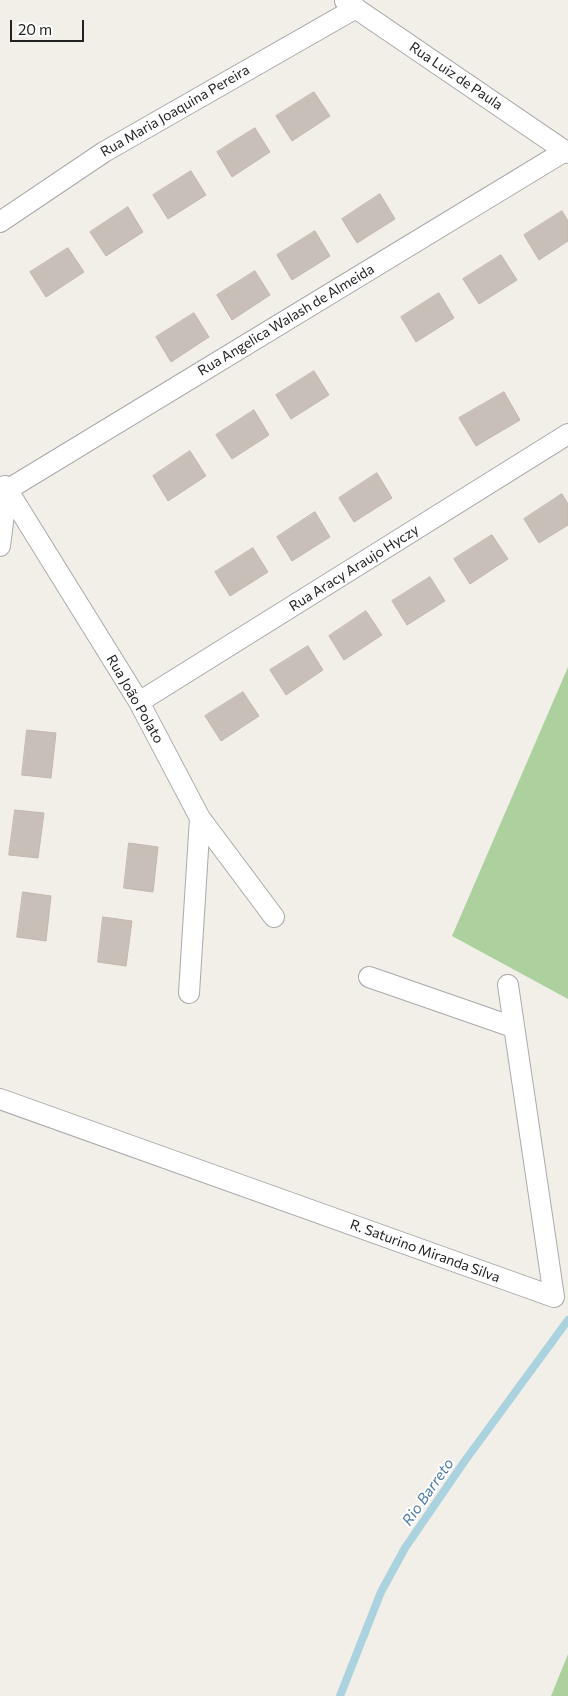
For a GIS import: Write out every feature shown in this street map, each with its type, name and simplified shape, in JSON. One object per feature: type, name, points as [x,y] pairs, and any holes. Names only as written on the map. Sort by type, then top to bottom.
[{"type":"street","name":"Rua Luiz de Paula","points":[[350,4],[567,152]]},
{"type":"street","name":"Rua Maria Joaquina Pereira","points":[[0,222],[104,152],[350,4]]},
{"type":"street","name":"Rua Angelica Walash de Almeida","points":[[4,484],[567,152]]},
{"type":"street","name":"Rua Aracy Araujo Hyczy","points":[[139,702],[568,434]]},
{"type":"street","points":[[0,546],[4,484]]},
{"type":"street","name":"Rua João Polato","points":[[4,484],[139,702],[200,818],[274,917]]},
{"type":"street","points":[[189,993],[200,818]]},
{"type":"street","points":[[369,977],[513,1027]]},
{"type":"street","name":"R. Saturino Miranda Silva","points":[[0,1099],[554,1297],[508,985]]},
{"type":"green space","points":[[568,667],[568,999],[452,936]]},
{"type":"green space","points":[[568,1654],[568,1696],[551,1696]]},
{"type":"building","points":[[314,92],[330,116],[292,141],[276,116]]},
{"type":"building","points":[[255,128],[270,152],[232,177],[217,152]]},
{"type":"building","points":[[191,171],[206,195],[168,219],[153,195]]},
{"type":"building","points":[[380,194],[395,219],[357,243],[342,219]]},
{"type":"building","points":[[128,207],[143,232],[106,256],[90,232]]},
{"type":"building","points":[[562,211],[568,221],[568,241],[539,260],[524,235]]},
{"type":"building","points":[[315,231],[330,256],[292,280],[277,255]]},
{"type":"building","points":[[68,248],[84,272],[46,297],[30,272]]},
{"type":"building","points":[[501,255],[517,280],[479,304],[463,279]]},
{"type":"building","points":[[255,271],[270,295],[232,320],[217,295]]},
{"type":"building","points":[[439,293],[454,318],[416,342],[401,317]]},
{"type":"building","points":[[194,313],[209,337],[171,362],[156,337]]},
{"type":"building","points":[[314,371],[329,395],[291,419],[276,395]]},
{"type":"building","points":[[504,392],[520,420],[476,446],[459,418]]},
{"type":"building","points":[[254,410],[269,435],[232,459],[216,435]]},
{"type":"building","points":[[190,451],[206,476],[168,501],[153,476]]},
{"type":"building","points":[[377,473],[392,498],[354,522],[339,498]]},
{"type":"building","points":[[562,494],[568,504],[568,525],[539,543],[524,519]]},
{"type":"building","points":[[315,512],[330,537],[292,561],[277,537]]},
{"type":"building","points":[[492,535],[508,559],[470,584],[454,559]]},
{"type":"building","points":[[253,548],[268,572],[230,596],[215,572]]},
{"type":"building","points":[[430,577],[445,601],[407,625],[392,601]]},
{"type":"building","points":[[366,611],[382,635],[344,660],[329,636]]},
{"type":"building","points":[[308,646],[323,670],[286,695],[270,670]]},
{"type":"building","points":[[243,692],[259,716],[221,741],[205,716]]},
{"type":"building","points":[[27,730],[56,733],[51,778],[22,775]]},
{"type":"building","points":[[15,810],[44,813],[38,858],[9,855]]},
{"type":"building","points":[[129,843],[158,847],[153,892],[124,888]]},
{"type":"building","points":[[23,892],[51,896],[46,941],[17,937]]},
{"type":"building","points":[[103,917],[132,921],[126,966],[98,962]]},
{"type":"waterway","name":"Rio Barreto","points":[[340,1696],[381,1592],[405,1548],[464,1462],[568,1320]]}]
